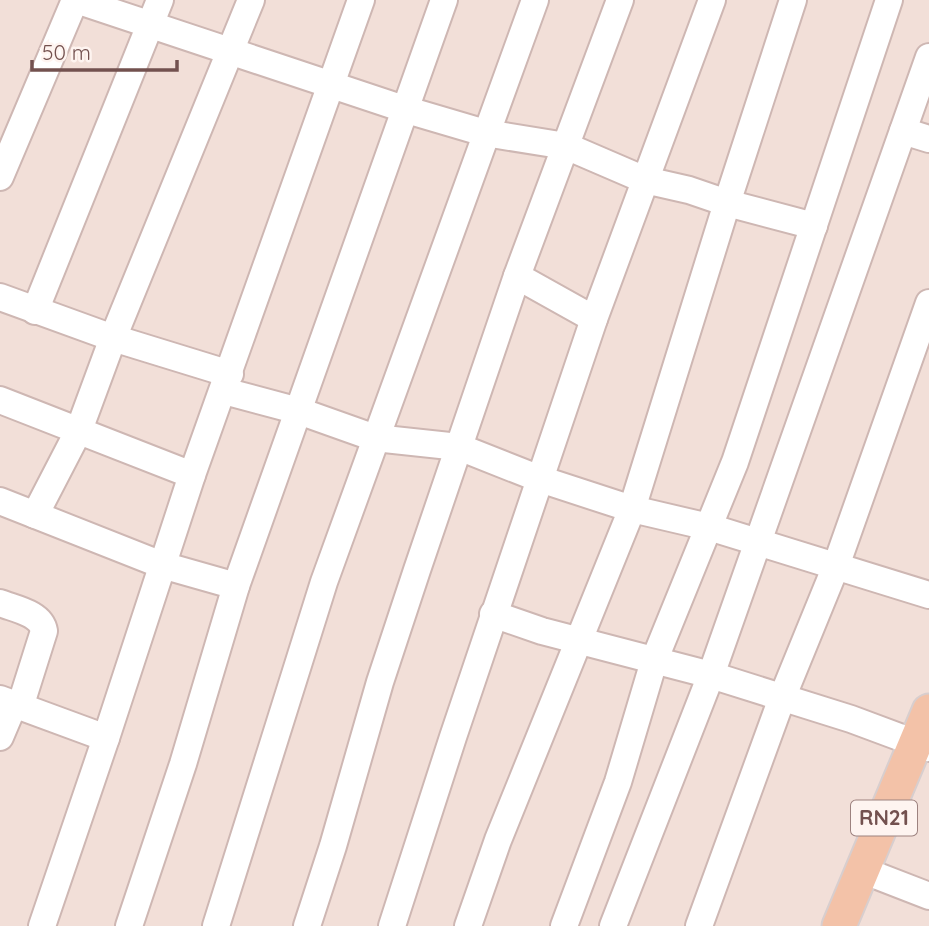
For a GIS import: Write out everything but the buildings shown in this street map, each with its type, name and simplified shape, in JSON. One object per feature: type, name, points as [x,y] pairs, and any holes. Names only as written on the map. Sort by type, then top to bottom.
[{"type":"main road","name":"RN21","points":[[839,926],[862,870],[922,746],[929,711]]},
{"type":"street","points":[[0,177],[6,149],[75,0],[155,12],[231,50],[330,85],[485,133],[566,146],[645,180],[814,226]]},
{"type":"street","points":[[35,516],[79,430],[113,338],[251,0]]},
{"type":"street","points":[[41,926],[192,475],[361,0]]},
{"type":"street","points":[[129,926],[183,764],[236,586],[444,0]]},
{"type":"street","points":[[216,926],[324,582],[535,0]]},
{"type":"street","points":[[307,926],[380,682],[459,447],[517,276],[620,0]]},
{"type":"street","points":[[393,926],[594,318],[712,0]]},
{"type":"street","points":[[468,926],[503,828],[632,509],[793,0]]},
{"type":"street","points":[[564,926],[618,782],[654,661],[734,461],[889,0]]},
{"type":"street","points":[[35,311],[155,12]]},
{"type":"street","points":[[613,926],[711,676],[929,57]]},
{"type":"street","points":[[903,131],[929,139]]},
{"type":"street","points":[[517,276],[594,318]]},
{"type":"street","points":[[0,298],[113,338],[375,439],[459,447],[540,479],[632,509],[709,527],[929,595]]},
{"type":"street","points":[[699,926],[782,698],[836,566],[929,303]]},
{"type":"street","points":[[0,400],[192,475]]},
{"type":"street","points":[[0,501],[162,565],[236,586]]},
{"type":"street","points":[[0,603],[36,618],[44,626],[11,703],[0,737]]},
{"type":"street","points":[[494,614],[542,631],[711,676],[851,719],[922,746]]},
{"type":"street","points":[[11,703],[106,738]]},
{"type":"street","points":[[862,870],[929,896]]},
{"type":"shaded area","points":[[0,0],[929,0],[929,926],[0,926]]}]
